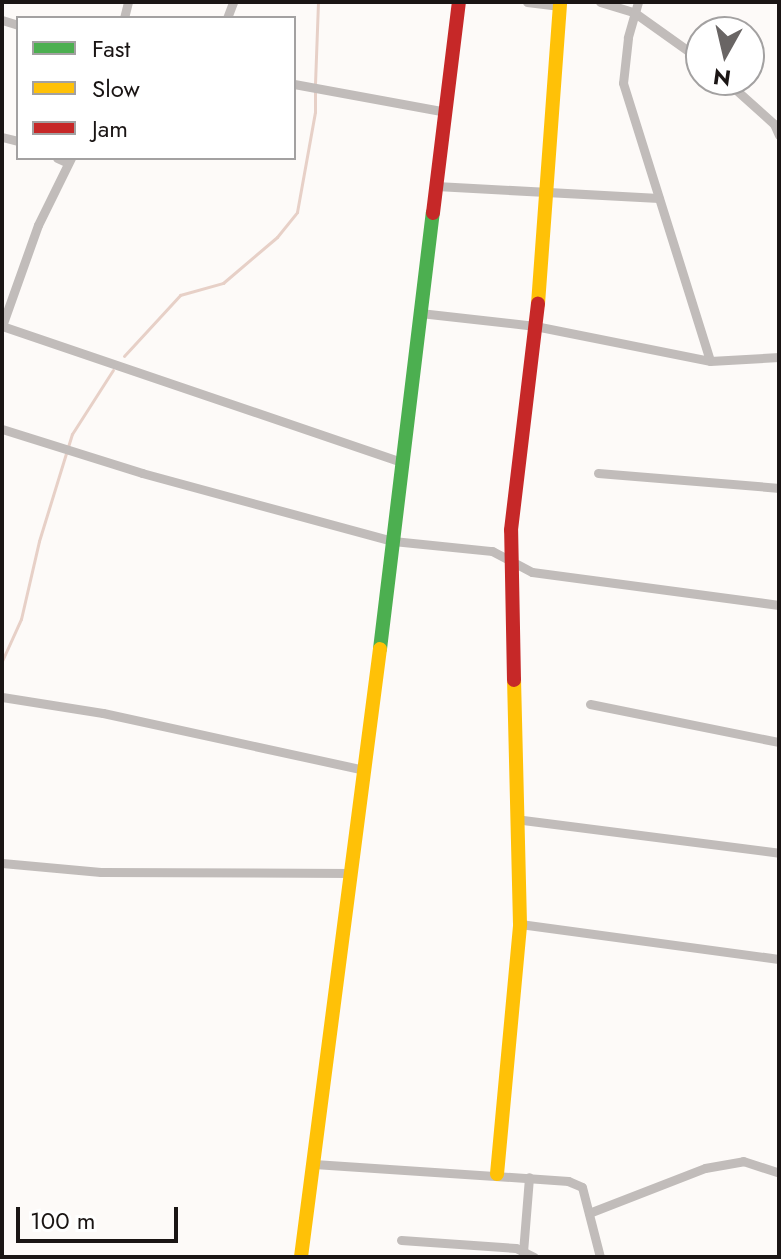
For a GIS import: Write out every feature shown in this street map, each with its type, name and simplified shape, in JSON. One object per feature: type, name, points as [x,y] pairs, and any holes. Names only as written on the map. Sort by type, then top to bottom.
[{"type":"main road","points":[[301,1257],[365,770],[459,2]]},
{"type":"main road","points":[[497,1174],[520,924],[510,559],[548,192],[560,4]]},
{"type":"street","points":[[527,2],[560,4]]},
{"type":"street","points":[[600,2],[635,13],[685,49]]},
{"type":"street","points":[[638,2],[628,38],[623,83],[710,361]]},
{"type":"street","points":[[296,84],[446,112]]},
{"type":"street","points":[[743,96],[774,124],[779,135]]},
{"type":"street","points":[[69,161],[38,225],[2,326],[402,462]]},
{"type":"street","points":[[436,186],[659,198]]},
{"type":"street","points":[[420,313],[535,326],[710,361],[779,357]]},
{"type":"street","points":[[2,429],[142,473],[393,541],[492,551],[532,572],[779,605]]},
{"type":"street","points":[[598,473],[779,488]]},
{"type":"street","points":[[2,697],[103,713],[365,770]]},
{"type":"street","points":[[590,704],[779,742]]},
{"type":"street","points":[[515,819],[779,853]]},
{"type":"street","points":[[2,863],[101,872],[352,873]]},
{"type":"street","points":[[520,924],[779,959]]},
{"type":"street","points":[[589,1213],[705,1168],[743,1161],[779,1173]]},
{"type":"street","points":[[314,1164],[568,1181],[582,1187],[600,1257]]},
{"type":"street","points":[[523,1252],[529,1177]]},
{"type":"street","points":[[401,1240],[516,1248],[534,1257]]},
{"type":"waterway","points":[[315,84],[318,2]]},
{"type":"waterway","points":[[124,356],[180,295],[223,283],[277,237],[297,212],[315,112],[315,91]]},
{"type":"waterway","points":[[2,661],[21,619],[39,541],[72,434],[113,370]]},
{"type":"traffic: fast","points":[[380,649],[433,213]]},
{"type":"traffic: slow","points":[[538,304],[560,2]]},
{"type":"traffic: slow","points":[[301,1257],[380,649]]},
{"type":"traffic: slow","points":[[497,1174],[520,924],[514,680]]},
{"type":"traffic: jam","points":[[433,213],[459,2]]},
{"type":"traffic: jam","points":[[514,680],[511,530],[538,304]]}]
